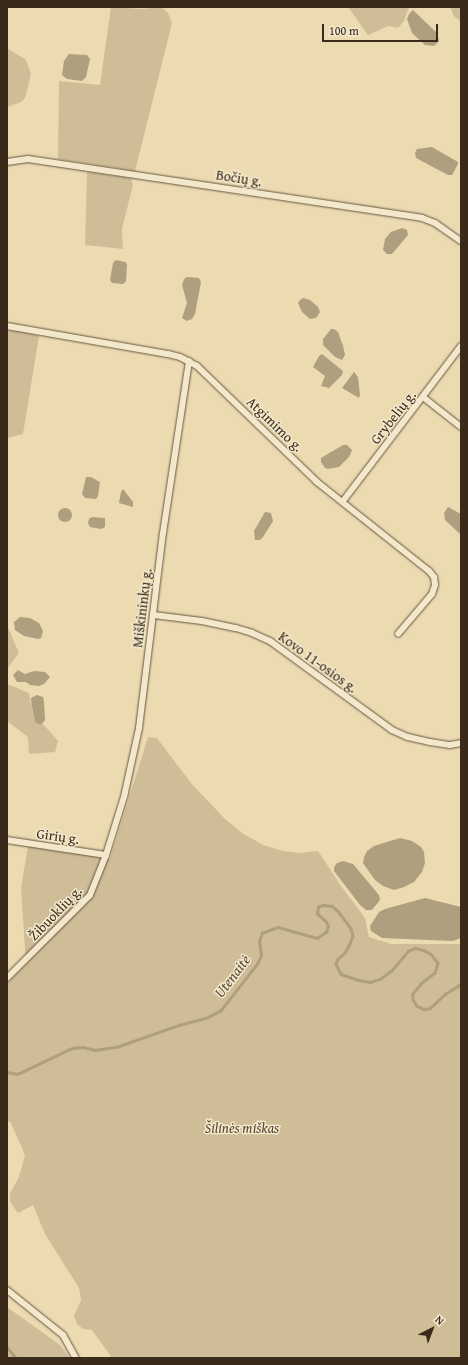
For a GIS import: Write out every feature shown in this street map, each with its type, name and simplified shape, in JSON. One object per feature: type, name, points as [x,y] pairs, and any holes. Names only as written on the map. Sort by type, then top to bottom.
[{"type":"street","name":"Bočių g.","points":[[7,162],[28,159],[422,218],[435,223],[461,241]]},
{"type":"street","name":"Atgimimo g.","points":[[7,326],[168,354],[189,361],[206,373],[317,482],[343,501],[429,571],[434,577],[435,585],[432,594],[398,634]]},
{"type":"street","name":"Grybelių g.","points":[[343,501],[461,346]]},
{"type":"street","name":"Miškininkų g.","points":[[106,855],[132,768],[154,615],[163,533],[189,361]]},
{"type":"street","points":[[423,397],[461,427]]},
{"type":"street","name":"Kovo 11-osios g.","points":[[154,615],[202,621],[252,633],[270,641],[392,730],[408,737],[430,742],[450,745],[461,743]]},
{"type":"street","name":"Girių g.","points":[[7,840],[106,855]]},
{"type":"street","name":"Žibuoklių g.","points":[[7,978],[90,895],[106,855]]},
{"type":"street","points":[[7,1290],[63,1335],[76,1358]]},
{"type":"green space","points":[[111,7],[142,9],[161,7],[168,13],[172,23],[135,171],[58,159],[59,81],[100,85]]},
{"type":"green space","points":[[348,7],[409,7],[404,21],[398,28],[388,26],[368,35]]},
{"type":"green space","points":[[450,7],[461,7],[461,22],[454,16]]},
{"type":"green space","points":[[7,48],[26,60],[31,74],[25,98],[21,102],[7,107]]},
{"type":"green space","points":[[87,172],[131,178],[133,185],[122,229],[123,249],[85,245]]},
{"type":"green space","points":[[15,330],[39,336],[23,434],[7,438],[7,331]]},
{"type":"green space","points":[[7,625],[19,653],[7,669]]},
{"type":"green space","points":[[7,684],[29,693],[34,718],[41,725],[43,724],[58,741],[55,752],[29,754],[28,737],[7,721]]},
{"type":"green space","name":"Šilinės miškas","points":[[148,737],[157,738],[191,783],[224,818],[242,833],[263,845],[283,851],[300,853],[318,851],[341,886],[365,918],[369,937],[391,944],[461,944],[461,1358],[112,1358],[92,1330],[83,1329],[77,1324],[74,1316],[81,1300],[79,1288],[45,1234],[33,1205],[18,1213],[10,1202],[10,1193],[19,1177],[25,1155],[11,1123],[7,1120],[7,983],[26,964],[21,888],[28,846],[110,859]]},
{"type":"green space","points":[[7,1307],[60,1345],[70,1358],[7,1358]]},
{"type":"shaded area","points":[[413,10],[437,33],[439,41],[434,46],[425,45],[412,33],[407,19]]},
{"type":"shaded area","points":[[69,54],[87,55],[90,59],[86,77],[82,81],[67,79],[62,75],[64,61]]},
{"type":"shaded area","points":[[432,147],[458,162],[452,175],[448,175],[416,158],[415,153],[417,149]]},
{"type":"shaded area","points":[[402,228],[407,230],[408,235],[392,254],[387,254],[383,250],[385,239],[391,232]]},
{"type":"shaded area","points":[[116,260],[127,264],[126,281],[123,284],[112,283],[110,280],[113,263]]},
{"type":"shaded area","points":[[187,277],[199,278],[201,282],[195,314],[192,319],[187,321],[182,318],[187,303],[182,285],[184,279]]},
{"type":"shaded area","points":[[303,298],[310,300],[318,307],[320,312],[316,318],[310,319],[302,312],[298,303]]},
{"type":"shaded area","points":[[331,329],[338,332],[343,346],[345,355],[342,360],[335,357],[323,345],[323,339]]},
{"type":"shaded area","points":[[322,354],[343,371],[342,375],[329,388],[321,386],[325,376],[313,367],[319,356]]},
{"type":"shaded area","points":[[354,372],[358,377],[359,398],[342,388]]},
{"type":"shaded area","points":[[343,445],[347,445],[352,450],[349,457],[339,467],[328,469],[325,468],[321,462],[321,458]]},
{"type":"shaded area","points":[[86,477],[91,477],[100,482],[98,496],[96,499],[85,498],[82,494]]},
{"type":"shaded area","points":[[123,489],[133,502],[133,507],[119,503]]},
{"type":"shaded area","points":[[448,507],[461,514],[461,535],[445,520],[444,513]]},
{"type":"shaded area","points":[[62,508],[68,508],[72,512],[72,518],[68,522],[62,522],[58,518],[58,512]]},
{"type":"shaded area","points":[[265,512],[271,513],[273,521],[263,537],[260,540],[255,540],[254,531]]},
{"type":"shaded area","points":[[92,517],[105,518],[105,527],[101,529],[90,527],[88,523],[89,519]]},
{"type":"shaded area","points":[[20,617],[30,618],[39,623],[43,631],[41,638],[38,639],[24,636],[15,630],[14,622]]},
{"type":"shaded area","points":[[18,670],[25,674],[34,671],[45,672],[50,677],[44,684],[39,686],[30,685],[26,682],[17,682],[13,675]]},
{"type":"shaded area","points":[[37,695],[43,697],[44,702],[45,720],[41,725],[35,722],[32,707],[31,698]]},
{"type":"shaded area","points":[[400,838],[412,841],[421,847],[424,852],[425,863],[422,872],[414,882],[394,890],[383,886],[375,880],[363,863],[367,851],[374,846]]},
{"type":"shaded area","points":[[343,861],[353,864],[379,895],[380,900],[372,910],[366,910],[360,905],[334,871],[334,867],[337,863]]},
{"type":"shaded area","points":[[425,898],[461,907],[461,938],[453,941],[382,938],[371,931],[370,926],[379,912]]},
{"type":"waterway","name":"Utenaitė","points":[[7,1072],[17,1074],[72,1048],[83,1047],[95,1050],[119,1046],[179,1025],[208,1017],[221,1010],[257,964],[261,955],[259,941],[262,933],[278,927],[317,938],[326,932],[328,926],[326,922],[317,914],[318,907],[323,905],[332,906],[338,911],[351,928],[353,936],[350,944],[345,953],[338,959],[336,964],[341,974],[358,980],[370,982],[380,979],[392,970],[408,951],[415,948],[424,950],[431,954],[438,963],[435,973],[421,984],[413,994],[413,999],[417,1006],[424,1009],[430,1008],[445,994],[461,984]]},
{"type":"waterway","name":"Utenaitė","points":[[7,1347],[16,1358]]}]
